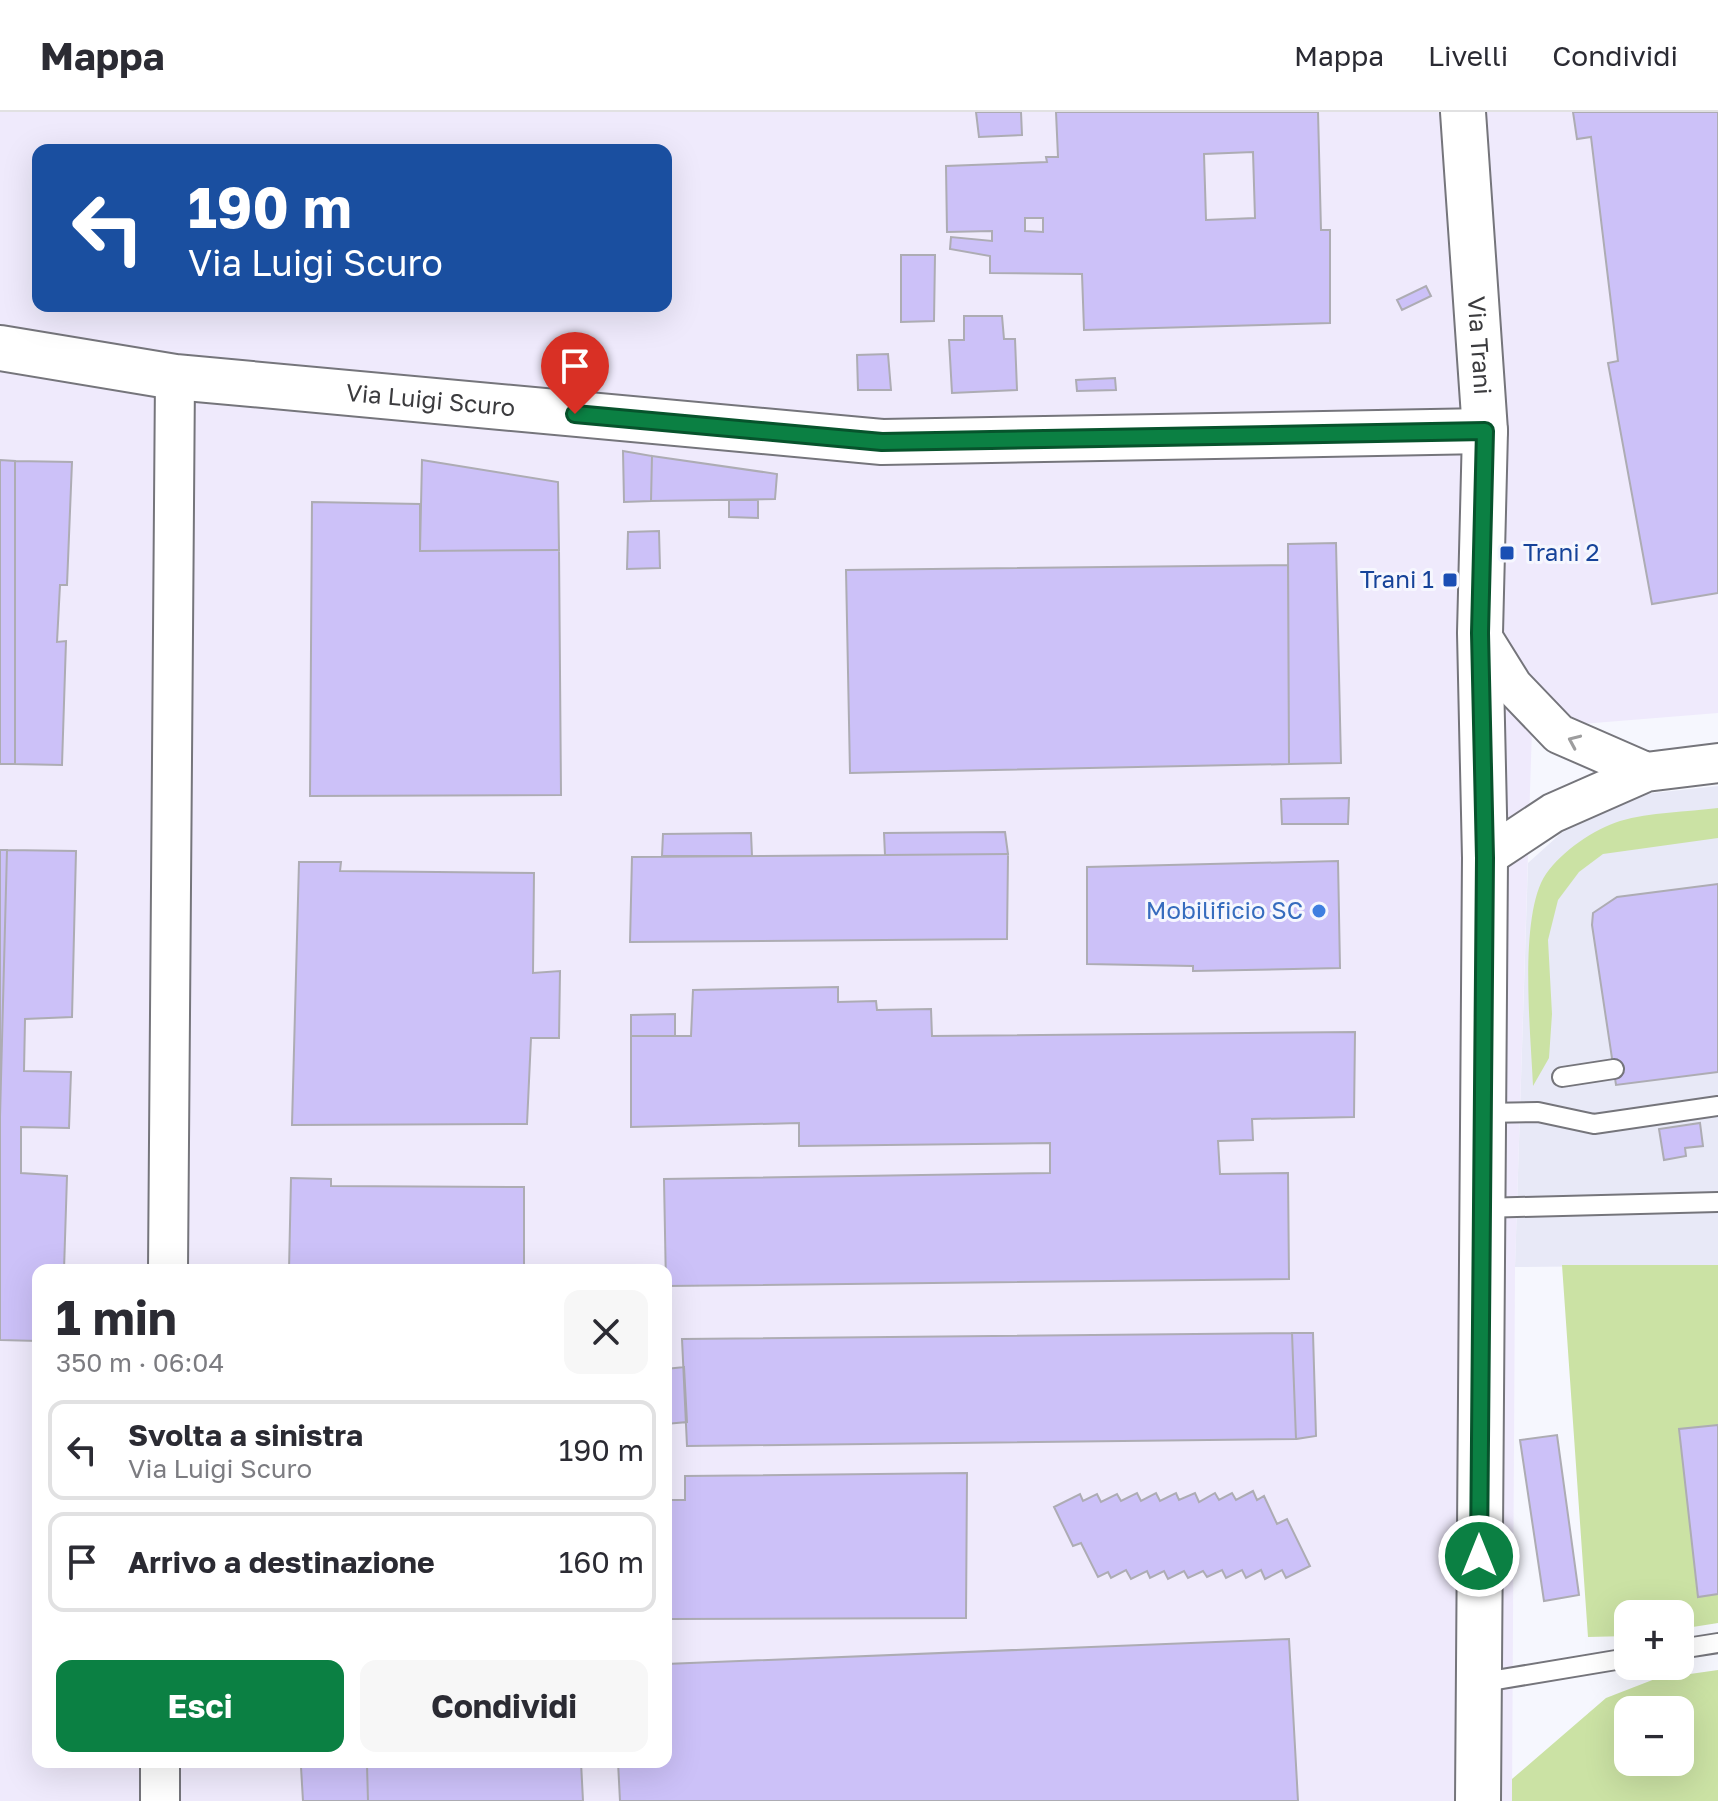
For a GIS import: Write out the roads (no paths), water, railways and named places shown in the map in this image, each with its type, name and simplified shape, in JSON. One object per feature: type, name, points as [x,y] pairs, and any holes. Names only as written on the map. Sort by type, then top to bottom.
[{"type":"main road","name":"Via Trani","points":[[1463,112],[1485,431],[1480,633],[1485,858],[1478,1801]]},
{"type":"main road","name":"Via Luigi Scuro","points":[[0,348],[175,377],[882,442],[1485,431]]},
{"type":"street","points":[[168,1264],[175,377]]},
{"type":"street","points":[[1480,633],[1513,686],[1559,734],[1646,772]]},
{"type":"street","points":[[1485,858],[1553,813],[1646,772],[1718,763]]},
{"type":"street","points":[[160,1768],[160,1801]]},
{"type":"lane","points":[[1562,1077],[1614,1069]]},
{"type":"lane","points":[[1481,1113],[1538,1112],[1594,1124],[1718,1106]]},
{"type":"lane","points":[[1481,1208],[1718,1202]]},
{"type":"lane","points":[[1694,1647],[1718,1643]]},
{"type":"lane","points":[[1478,1683],[1614,1660]]},
{"type":"place","name":"Trani 2","points":[[1507,553]]},
{"type":"place","name":"Trani 1","points":[[1450,580]]},
{"type":"place","name":"Mobilificio SC","points":[[1319,911]]}]
